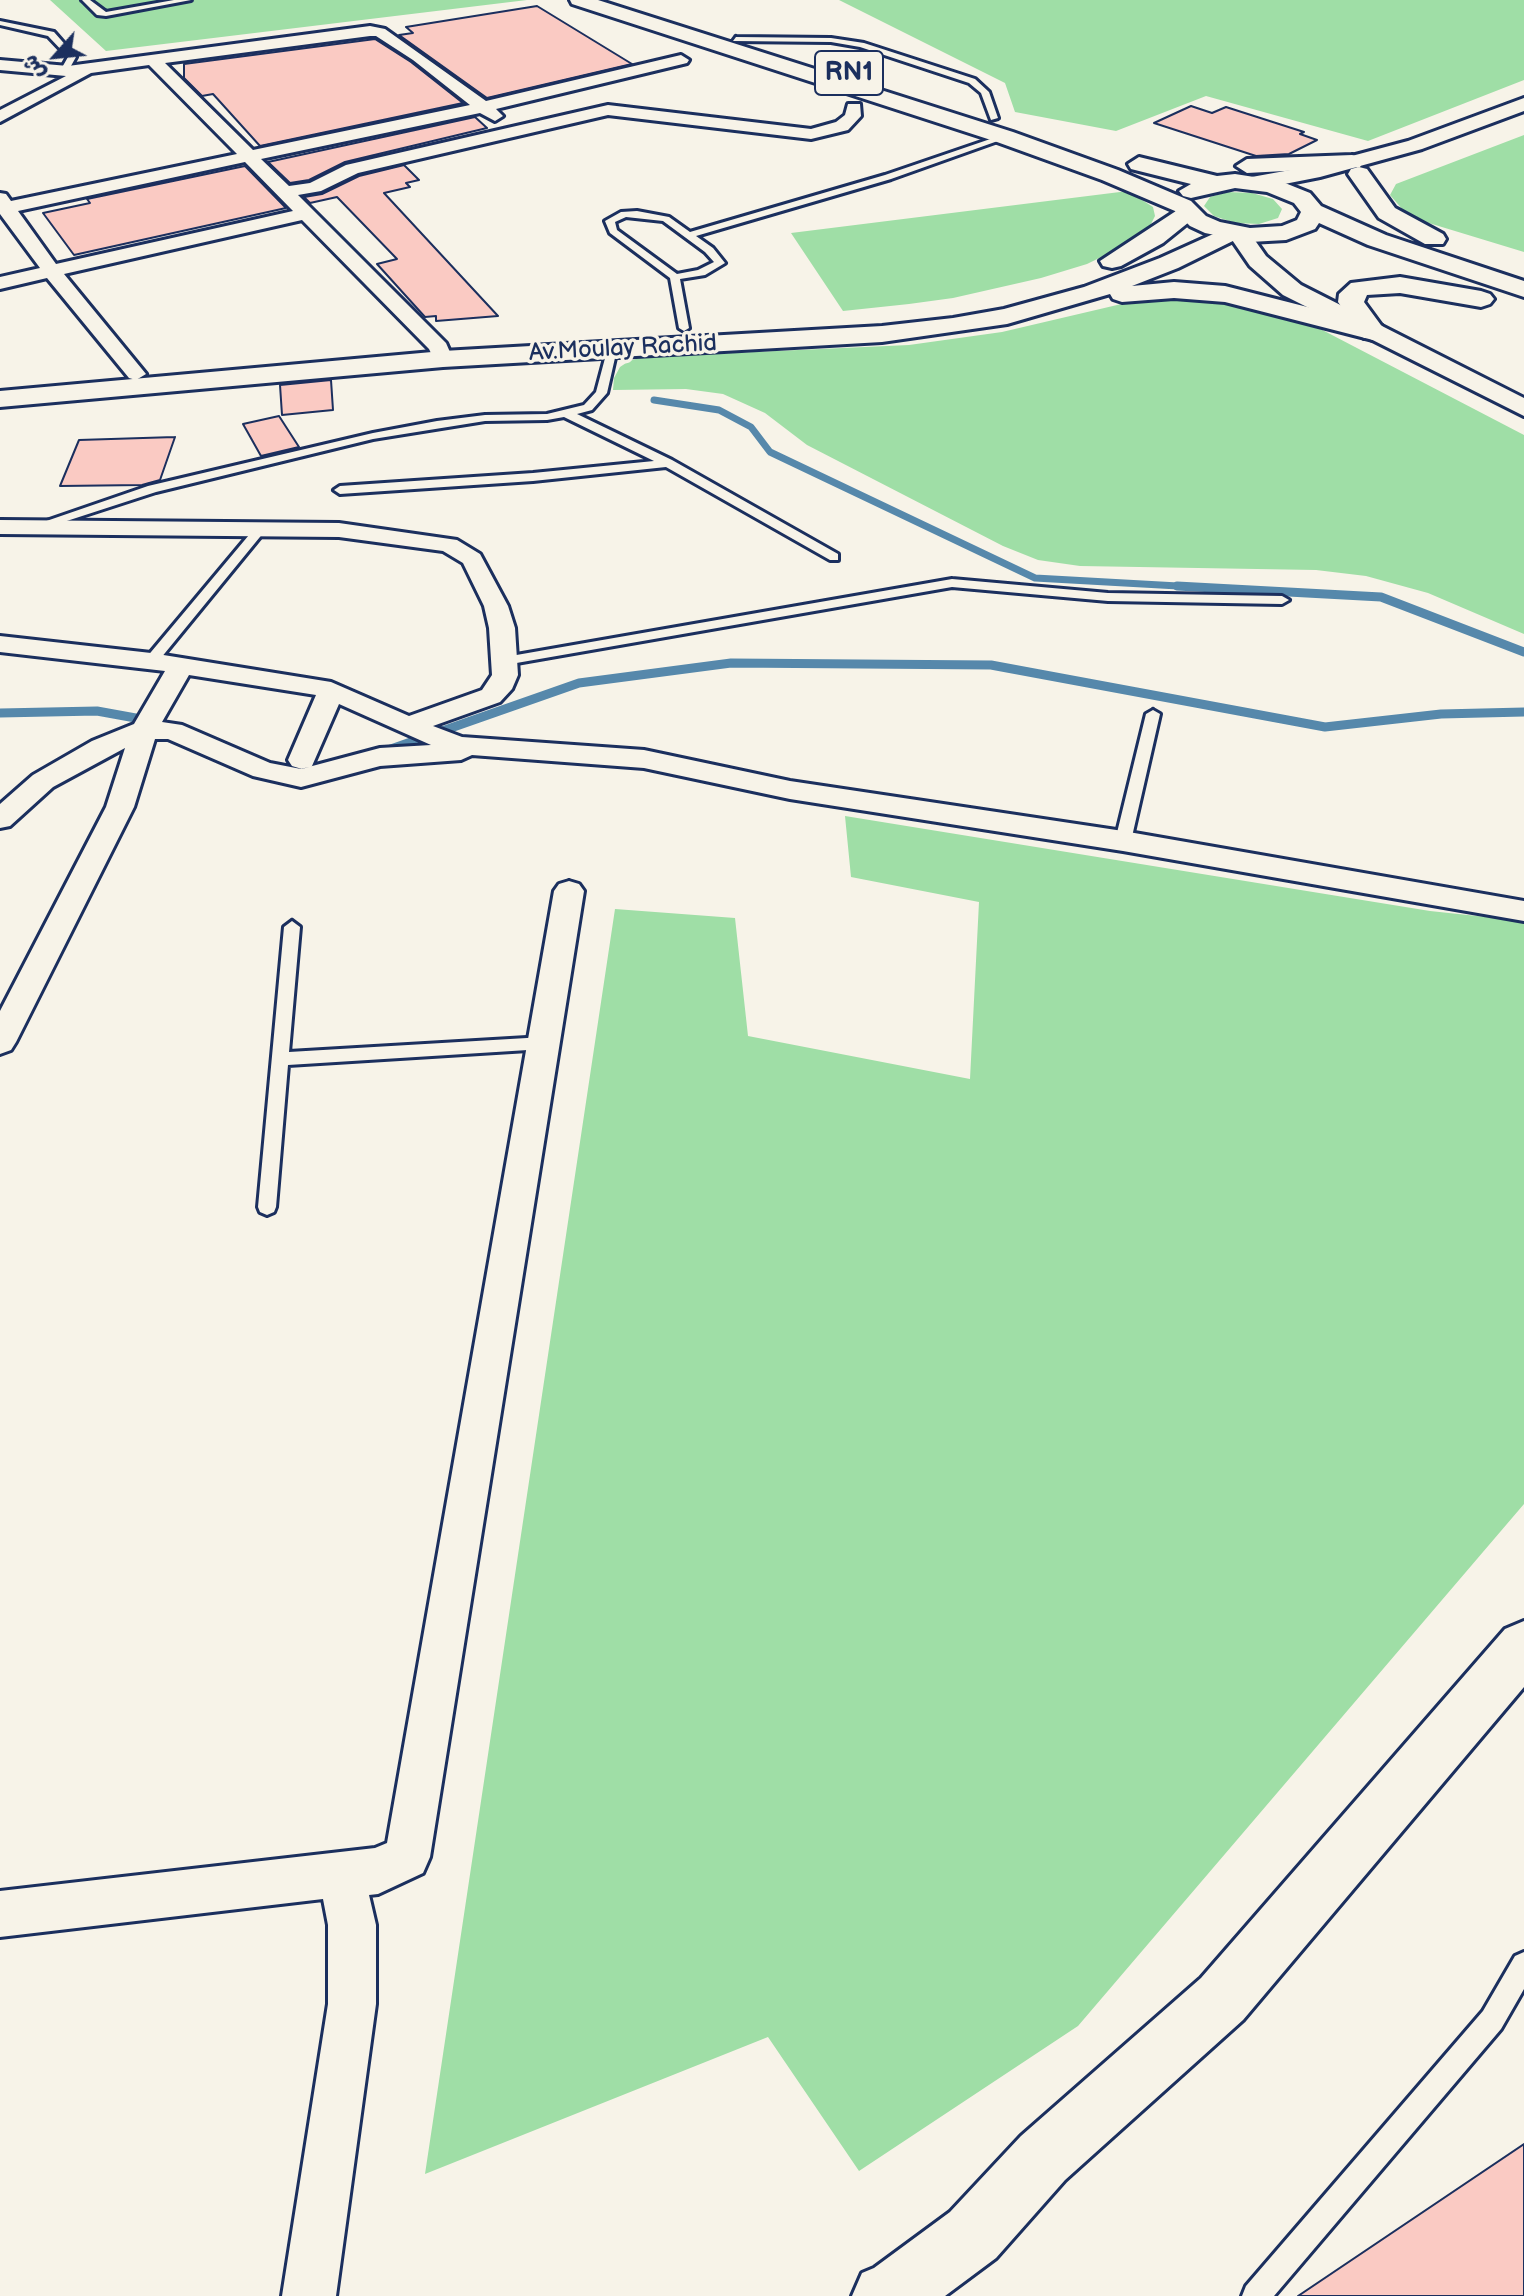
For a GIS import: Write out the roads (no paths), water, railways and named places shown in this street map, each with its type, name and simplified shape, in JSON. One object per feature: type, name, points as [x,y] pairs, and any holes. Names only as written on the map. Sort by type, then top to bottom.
[{"type":"main road","name":"RN1","points":[[579,0],[999,127],[1097,150],[1161,171],[1217,183],[1254,183],[1320,200],[1403,250],[1521,296]]},
{"type":"main road","name":"RN1","points":[[614,0],[999,127],[1185,210],[1213,228],[1311,244]]},
{"type":"main road","points":[[1097,150],[1246,166],[1356,168],[1383,209],[1395,219],[1476,260],[1521,296]]},
{"type":"main road","name":"RN1","points":[[1185,210],[1184,198],[1190,191],[1217,183]]},
{"type":"main road","name":"Av.Moulay Rachid","points":[[0,386],[441,353],[612,349],[882,334],[981,321],[1064,301],[1251,234],[1298,229],[1312,218],[1320,200]]},
{"type":"main road","name":"Av.Moulay Rachid","points":[[0,399],[684,328],[873,318],[975,303],[1050,284],[1113,260],[1154,238],[1185,210]]},
{"type":"main road","points":[[1351,254],[1521,296]]},
{"type":"main road","points":[[1373,332],[1351,298],[1355,291],[1369,286],[1400,285],[1521,296]]},
{"type":"main road","points":[[1064,301],[1156,290],[1203,292],[1231,296],[1373,332]]},
{"type":"street","points":[[0,65],[64,71],[356,31],[380,32],[514,132]]},
{"type":"street","points":[[152,59],[287,192],[441,353]]},
{"type":"street","points":[[136,374],[52,272],[3,205],[483,107],[681,60]]},
{"type":"street","points":[[0,117],[94,68]]},
{"type":"street","points":[[1254,183],[1356,168],[1403,154],[1415,145],[1524,104]]},
{"type":"street","points":[[287,192],[315,187],[352,169],[612,110],[661,119],[820,133],[842,126],[855,113],[854,107]]},
{"type":"street","points":[[1320,200],[1356,168]]},
{"type":"street","points":[[0,283],[307,213]]},
{"type":"street","points":[[1251,234],[1249,251],[1277,279],[1373,332],[1524,408]]},
{"type":"street","points":[[0,527],[376,533],[449,545],[462,551],[472,559],[496,606],[502,628],[505,675],[499,689],[491,696],[412,728]]},
{"type":"street","points":[[0,644],[151,661],[331,690],[443,741],[644,759],[790,790],[1123,841],[1524,911]]},
{"type":"street","points":[[0,1042],[120,807],[144,730],[181,666]]},
{"type":"street","points":[[302,760],[331,690]]},
{"type":"street","points":[[0,819],[43,781],[102,747],[144,730],[172,731],[263,770],[301,778],[380,757],[489,747]]},
{"type":"street","points":[[0,1914],[378,1871],[407,1857],[569,891]]},
{"type":"street","points":[[885,2296],[897,2291],[973,2235],[1043,2158],[1222,1999],[1524,1647]]},
{"type":"street","points":[[309,2296],[352,2004],[352,1925],[341,1874]]},
{"type":"lane","points":[[86,0],[100,13],[106,14],[187,0]]},
{"type":"lane","points":[[0,23],[51,34],[72,57],[64,71]]},
{"type":"lane","points":[[689,235],[888,177],[999,127],[985,92],[972,81],[861,45],[831,40],[736,39]]},
{"type":"lane","points":[[675,277],[701,273],[720,263],[717,257],[666,219],[646,214],[624,214],[610,221],[613,231],[675,277],[684,328]]},
{"type":"lane","points":[[35,527],[152,489],[373,436],[485,418],[568,414],[588,408],[601,393],[612,349]]},
{"type":"lane","points":[[568,414],[668,463],[834,557]]},
{"type":"lane","points":[[340,490],[533,477],[668,463]]},
{"type":"lane","points":[[151,661],[258,532]]},
{"type":"lane","points":[[505,661],[952,583],[1108,597],[1282,600]]},
{"type":"lane","points":[[1123,841],[1153,714]]},
{"type":"lane","points":[[267,1207],[292,927]]},
{"type":"lane","points":[[279,1059],[544,1043]]},
{"type":"lane","points":[[1256,2296],[1492,2020],[1524,1965]]},
{"type":"waterway","points":[[654,400],[719,410],[751,427],[770,452],[1035,578],[1211,588]]},
{"type":"waterway","points":[[1177,586],[1211,588]]},
{"type":"waterway","points":[[1211,588],[1381,597],[1524,652]]},
{"type":"waterway","points":[[388,750],[579,683],[731,663],[991,665],[1325,727],[1441,714],[1524,712]]},
{"type":"waterway","points":[[0,713],[97,711],[152,721]]}]
